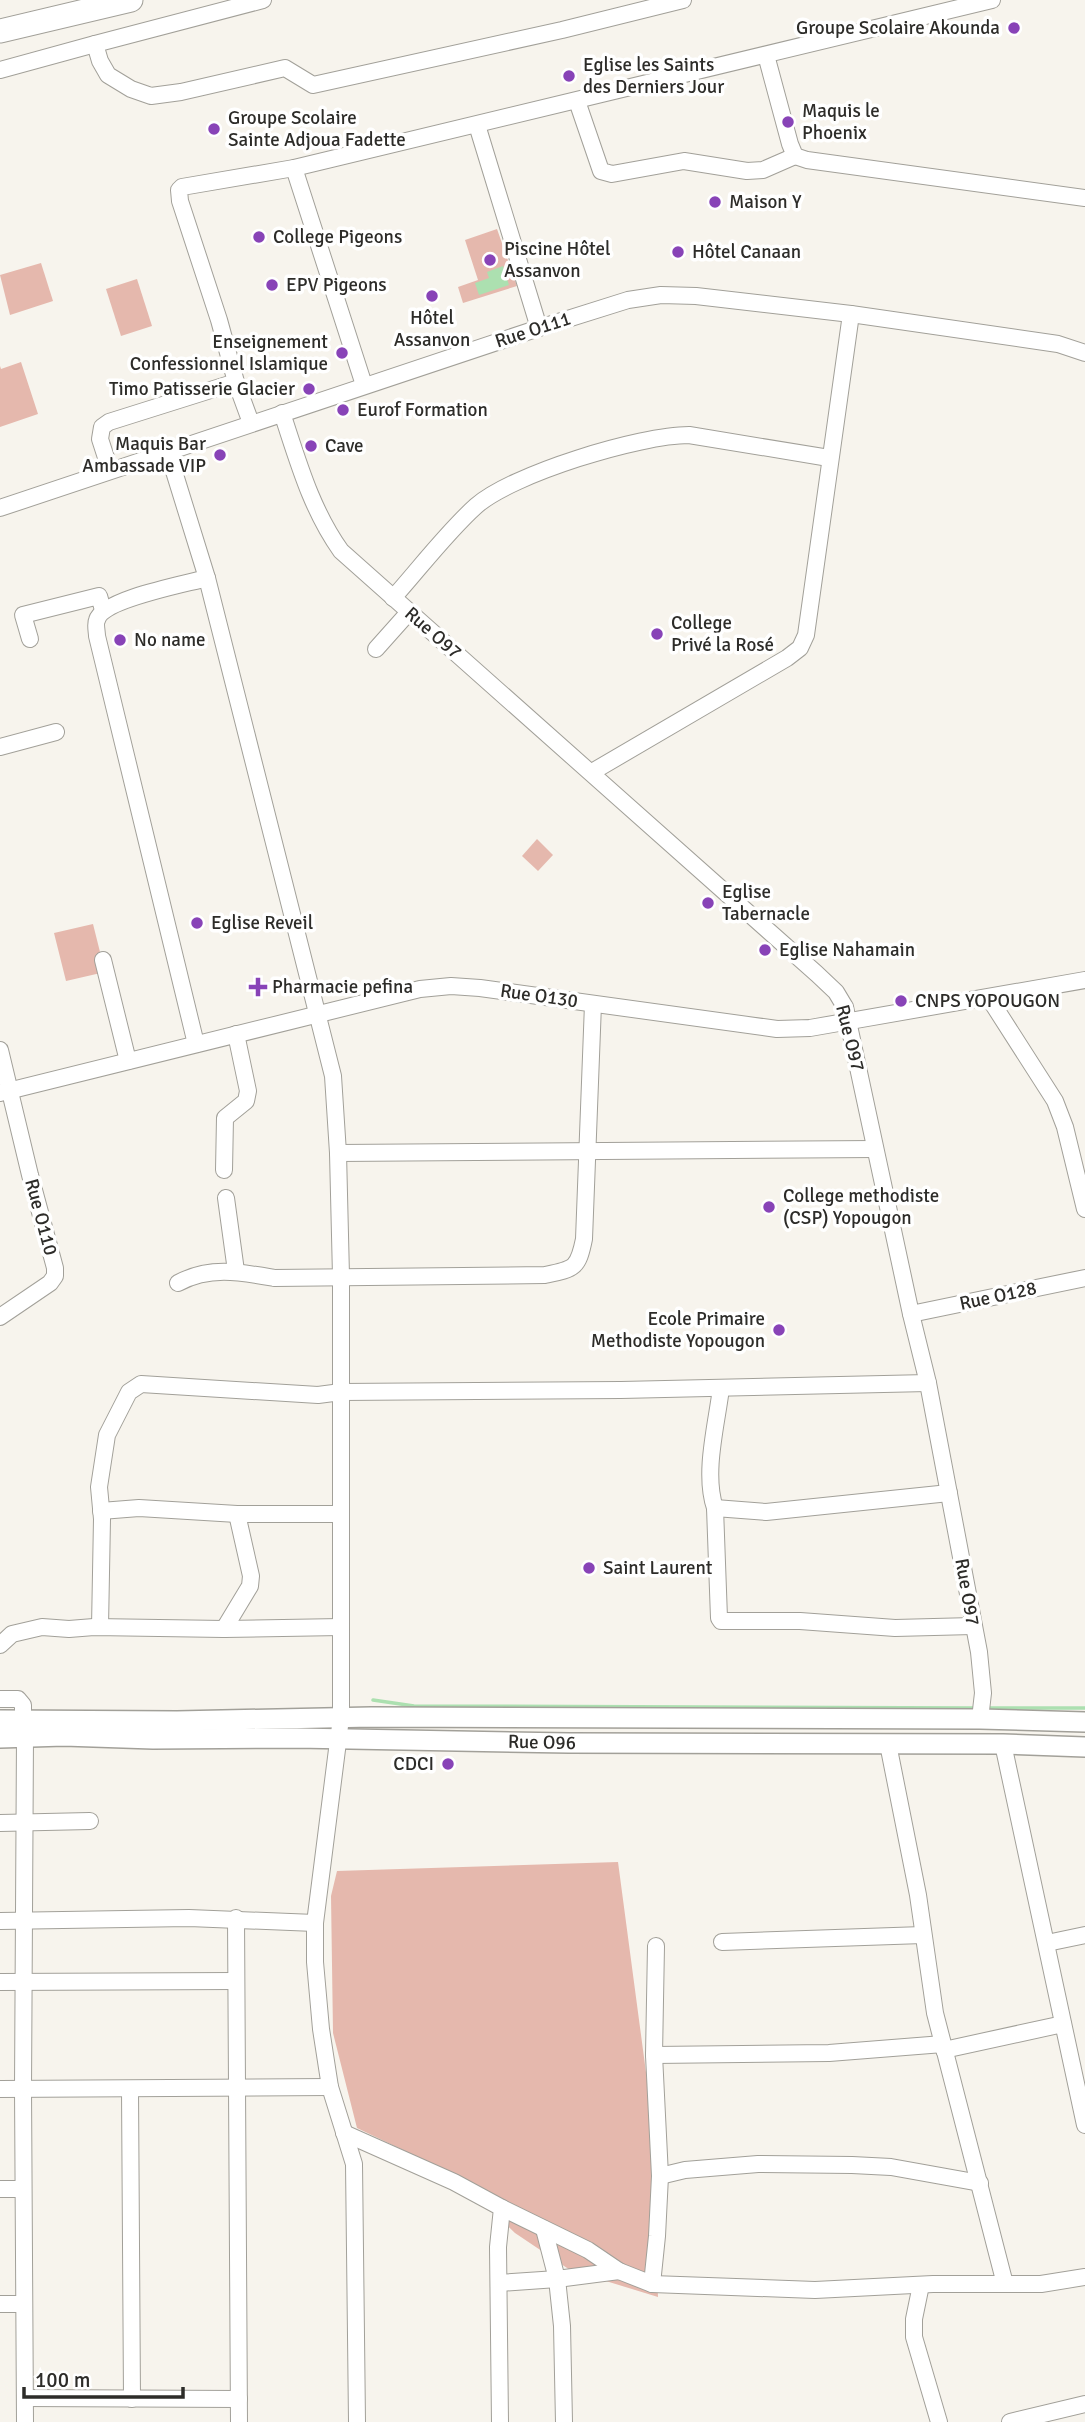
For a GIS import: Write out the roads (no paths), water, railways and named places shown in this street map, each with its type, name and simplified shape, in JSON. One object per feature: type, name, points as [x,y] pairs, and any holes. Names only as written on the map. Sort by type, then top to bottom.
[{"type":"highway","points":[[0,31],[131,0]]},
{"type":"main road","name":"Rue O96","points":[[0,1738],[24,1729],[341,1718],[980,1719],[1085,1722]]},
{"type":"main road","name":"Rue O96","points":[[0,1720],[24,1729],[340,1739],[569,1743],[1003,1744],[1085,1747]]},
{"type":"street","points":[[0,70],[263,0]]},
{"type":"street","points":[[95,44],[108,75],[131,89],[151,96],[181,92],[285,68],[313,85],[562,30],[683,0]]},
{"type":"street","points":[[251,423],[180,201],[179,190],[192,185],[294,168],[992,0]]},
{"type":"street","points":[[766,55],[795,156]]},
{"type":"street","points":[[577,101],[601,171],[612,174],[684,161],[763,170],[795,156],[807,160],[1085,198]]},
{"type":"street","points":[[477,125],[539,328]]},
{"type":"street","points":[[294,168],[364,385]]},
{"type":"street","name":"Rue O111","points":[[0,508],[539,328],[628,300],[662,295],[696,296],[851,314],[1058,344],[1085,353]]},
{"type":"street","points":[[592,772],[800,648],[806,635],[851,314]]},
{"type":"street","points":[[110,470],[100,439],[102,427],[109,422],[236,382]]},
{"type":"street","name":"Rue O97","points":[[282,413],[311,501],[325,529],[341,551],[836,992],[845,1007],[928,1383],[949,1493],[982,1675],[980,1719]]},
{"type":"street","points":[[393,598],[476,506],[498,491],[527,477],[624,445],[689,435],[830,458]]},
{"type":"street","points":[[168,452],[207,578],[333,1076],[341,1276],[341,1718],[315,1923],[317,1997],[330,2087],[354,2164],[357,2422]]},
{"type":"street","points":[[196,1044],[97,636],[97,620],[103,610],[120,602],[207,578]]},
{"type":"street","points":[[30,639],[23,615],[99,596],[103,610]]},
{"type":"street","points":[[376,649],[409,612]]},
{"type":"street","points":[[0,747],[56,732]]},
{"type":"street","points":[[103,960],[128,1061]]},
{"type":"street","name":"Rue O130","points":[[5,1092],[420,989],[451,986],[777,1029],[810,1028],[1085,980]]},
{"type":"street","points":[[989,998],[1055,1101],[1065,1126],[1085,1209]]},
{"type":"street","points":[[178,1283],[205,1272],[236,1271],[274,1278],[545,1275],[570,1270],[577,1264],[584,1239],[593,1004]]},
{"type":"street","points":[[225,1170],[225,1118],[246,1101],[248,1091],[236,1034]]},
{"type":"street","points":[[0,1050],[5,1092]]},
{"type":"street","name":"Rue O110","points":[[0,1317],[50,1283],[55,1276],[33,1186],[5,1092]]},
{"type":"street","points":[[338,1153],[875,1149]]},
{"type":"street","points":[[226,1198],[236,1271]]},
{"type":"street","name":"Rue O128","points":[[911,1314],[1085,1278]]},
{"type":"street","points":[[100,1627],[99,1487],[108,1431],[128,1392],[141,1384],[318,1395],[341,1392],[928,1383]]},
{"type":"street","points":[[722,1388],[712,1443],[712,1493],[721,1621],[800,1621],[895,1628],[972,1626]]},
{"type":"street","points":[[715,1508],[766,1512],[949,1493]]},
{"type":"street","points":[[101,1511],[139,1508],[237,1514],[339,1514]]},
{"type":"street","points":[[224,1629],[250,1586],[251,1576],[237,1514]]},
{"type":"street","points":[[0,1644],[12,1634],[49,1626],[69,1629],[341,1627]]},
{"type":"street","points":[[0,1699],[18,1699],[23,1705],[24,1729],[25,2422]]},
{"type":"street","points":[[888,1744],[914,1872],[935,2013],[1004,2284]]},
{"type":"street","points":[[1003,1744],[1085,2125]]},
{"type":"street","points":[[0,1823],[90,1821]]},
{"type":"street","points":[[0,1921],[236,1919],[315,1923]]},
{"type":"street","points":[[236,1919],[239,2422]]},
{"type":"street","points":[[722,1942],[923,1935]]},
{"type":"street","points":[[1047,1943],[1085,1935]]},
{"type":"street","points":[[652,2284],[660,2176],[654,2055],[656,1946]]},
{"type":"street","points":[[0,1982],[236,1981]]},
{"type":"street","points":[[654,2055],[829,2053],[944,2047],[1063,2024]]},
{"type":"street","points":[[0,2089],[330,2087]]},
{"type":"street","points":[[130,2090],[132,2399]]},
{"type":"street","points":[[344,2133],[454,2182],[588,2250],[619,2271],[652,2284],[815,2290],[1041,2284],[1085,2277]]},
{"type":"street","points":[[660,2176],[685,2170],[758,2164],[852,2165],[891,2167],[980,2183]]},
{"type":"street","points":[[0,2189],[23,2189]]},
{"type":"street","points":[[500,2422],[499,2283],[502,2208]]},
{"type":"street","points":[[544,2229],[557,2279],[562,2326],[564,2422]]},
{"type":"street","points":[[499,2283],[619,2271]]},
{"type":"street","points":[[921,2286],[914,2319],[915,2337],[939,2422]]},
{"type":"street","points":[[0,2304],[24,2304]]},
{"type":"street","points":[[26,2398],[239,2399]]},
{"type":"street","points":[[1010,2422],[1085,2404]]},
{"type":"waterway","points":[[373,1700],[414,1706],[975,1708]]},
{"type":"waterway","points":[[987,1708],[1085,1708]]},
{"type":"place","name":"Groupe Scolaire Akounda","points":[[1014,28]]},
{"type":"place","name":"Eglise les Saints des Derniers Jour","points":[[569,76]]},
{"type":"place","name":"Maquis le Phoenix","points":[[788,122]]},
{"type":"place","name":"Groupe Scolaire Sainte Adjoua Fadette","points":[[214,129]]},
{"type":"place","name":"Maison Y","points":[[715,202]]},
{"type":"place","name":"College Pigeons","points":[[259,237]]},
{"type":"place","name":"Hôtel Canaan","points":[[678,252]]},
{"type":"place","name":"Piscine Hôtel Assanvon","points":[[490,260]]},
{"type":"place","name":"EPV Pigeons","points":[[272,285]]},
{"type":"place","name":"Hôtel Assanvon","points":[[432,296]]},
{"type":"place","name":"Enseignement Confessionnel Islamique","points":[[342,353]]},
{"type":"place","name":"Timo Patisserie Glacier","points":[[309,389]]},
{"type":"place","name":"Eurof Formation","points":[[343,410]]},
{"type":"place","name":"Cave","points":[[311,446]]},
{"type":"place","name":"Maquis Bar Ambassade VIP","points":[[220,455]]},
{"type":"place","name":"College Privé la Rosé","points":[[657,634]]},
{"type":"place","name":"No name","points":[[120,640]]},
{"type":"place","name":"Eglise Tabernacle","points":[[708,903]]},
{"type":"place","name":"Eglise Reveil","points":[[197,923]]},
{"type":"place","name":"Eglise Nahamain","points":[[765,950]]},
{"type":"place","name":"Pharmacie pefina","points":[[258,987]]},
{"type":"place","name":"CNPS YOPOUGON","points":[[901,1001]]},
{"type":"place","name":"College methodiste (CSP) Yopougon","points":[[769,1207]]},
{"type":"place","name":"Ecole Primaire Methodiste Yopougon","points":[[779,1330]]},
{"type":"place","name":"Saint Laurent","points":[[589,1568]]},
{"type":"place","name":"CDCI","points":[[448,1764]]}]
